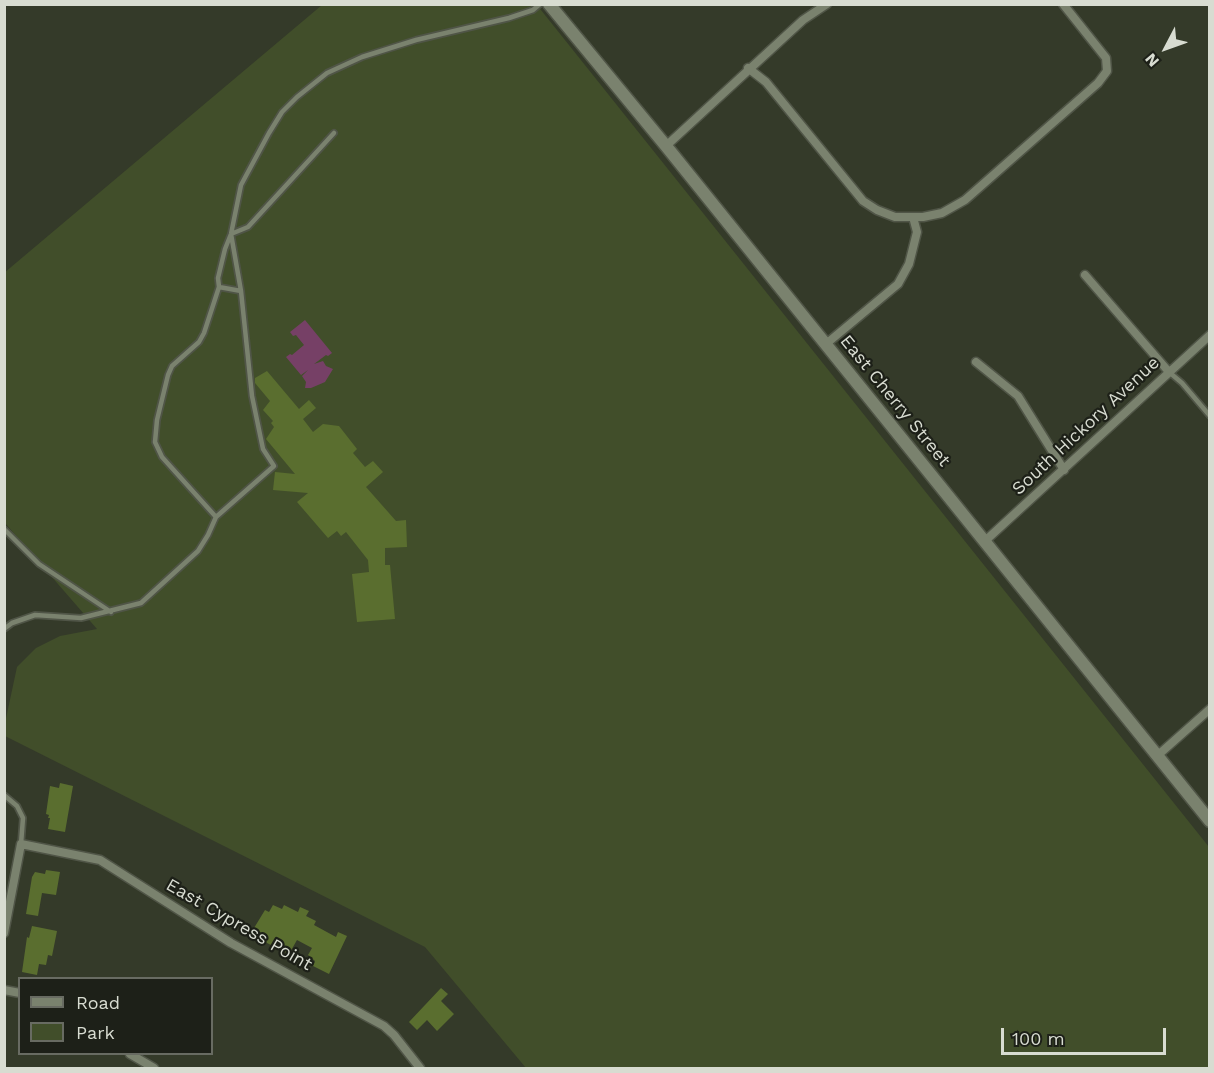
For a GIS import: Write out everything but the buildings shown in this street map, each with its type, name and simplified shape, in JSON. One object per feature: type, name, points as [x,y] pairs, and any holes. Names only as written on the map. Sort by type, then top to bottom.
[{"type":"street","name":"East Cherry Street","points":[[549,4],[826,344],[1209,821]]},
{"type":"street","points":[[666,146],[748,68],[803,20],[827,4]]},
{"type":"street","points":[[748,68],[765,82],[863,201],[895,217],[942,213],[964,200],[1098,83],[1107,71],[1106,58],[1063,4]]},
{"type":"street","points":[[826,344],[898,284],[909,264],[917,232],[913,217]]},
{"type":"street","points":[[1085,275],[1169,372]]},
{"type":"street","name":"South Hickory Avenue","points":[[985,541],[1209,335]]},
{"type":"street","points":[[976,362],[1018,396],[1064,470]]},
{"type":"street","points":[[1157,756],[1209,709]]},
{"type":"street","points":[[4,933],[21,844]]},
{"type":"street","name":"East Cypress Point","points":[[21,844],[100,860],[231,943],[384,1026],[420,1068]]},
{"type":"street","points":[[133,1055],[154,1068]]},
{"type":"lane","points":[[216,517],[162,457],[155,442],[157,420],[172,366],[199,342],[204,333],[219,287],[218,278],[231,234],[241,185],[254,157],[282,112],[327,73],[362,57],[416,40],[509,18],[533,10],[540,4]]},
{"type":"lane","points":[[231,234],[248,227],[334,133]]},
{"type":"lane","points":[[4,629],[12,623],[35,615],[81,618],[141,603],[198,551],[216,517],[274,466],[263,449],[252,396],[241,291],[231,234]]},
{"type":"lane","points":[[219,287],[241,291]]},
{"type":"lane","points":[[1169,372],[1182,383],[1209,417]]},
{"type":"lane","points":[[4,529],[39,564],[111,612]]},
{"type":"lane","points":[[4,795],[17,806],[23,818],[21,844]]},
{"type":"green space","points":[[322,5],[537,5],[1209,847],[1209,1068],[526,1068],[425,947],[5,736],[5,723],[17,667],[36,648],[60,636],[97,629],[5,523],[4,273]]},
{"type":"shaded area","points":[[305,320],[332,353],[314,364],[323,361],[326,366],[333,369],[325,382],[311,388],[305,388],[306,382],[302,376],[308,370],[301,375],[286,357],[304,345],[296,335],[293,336],[290,332]]}]
